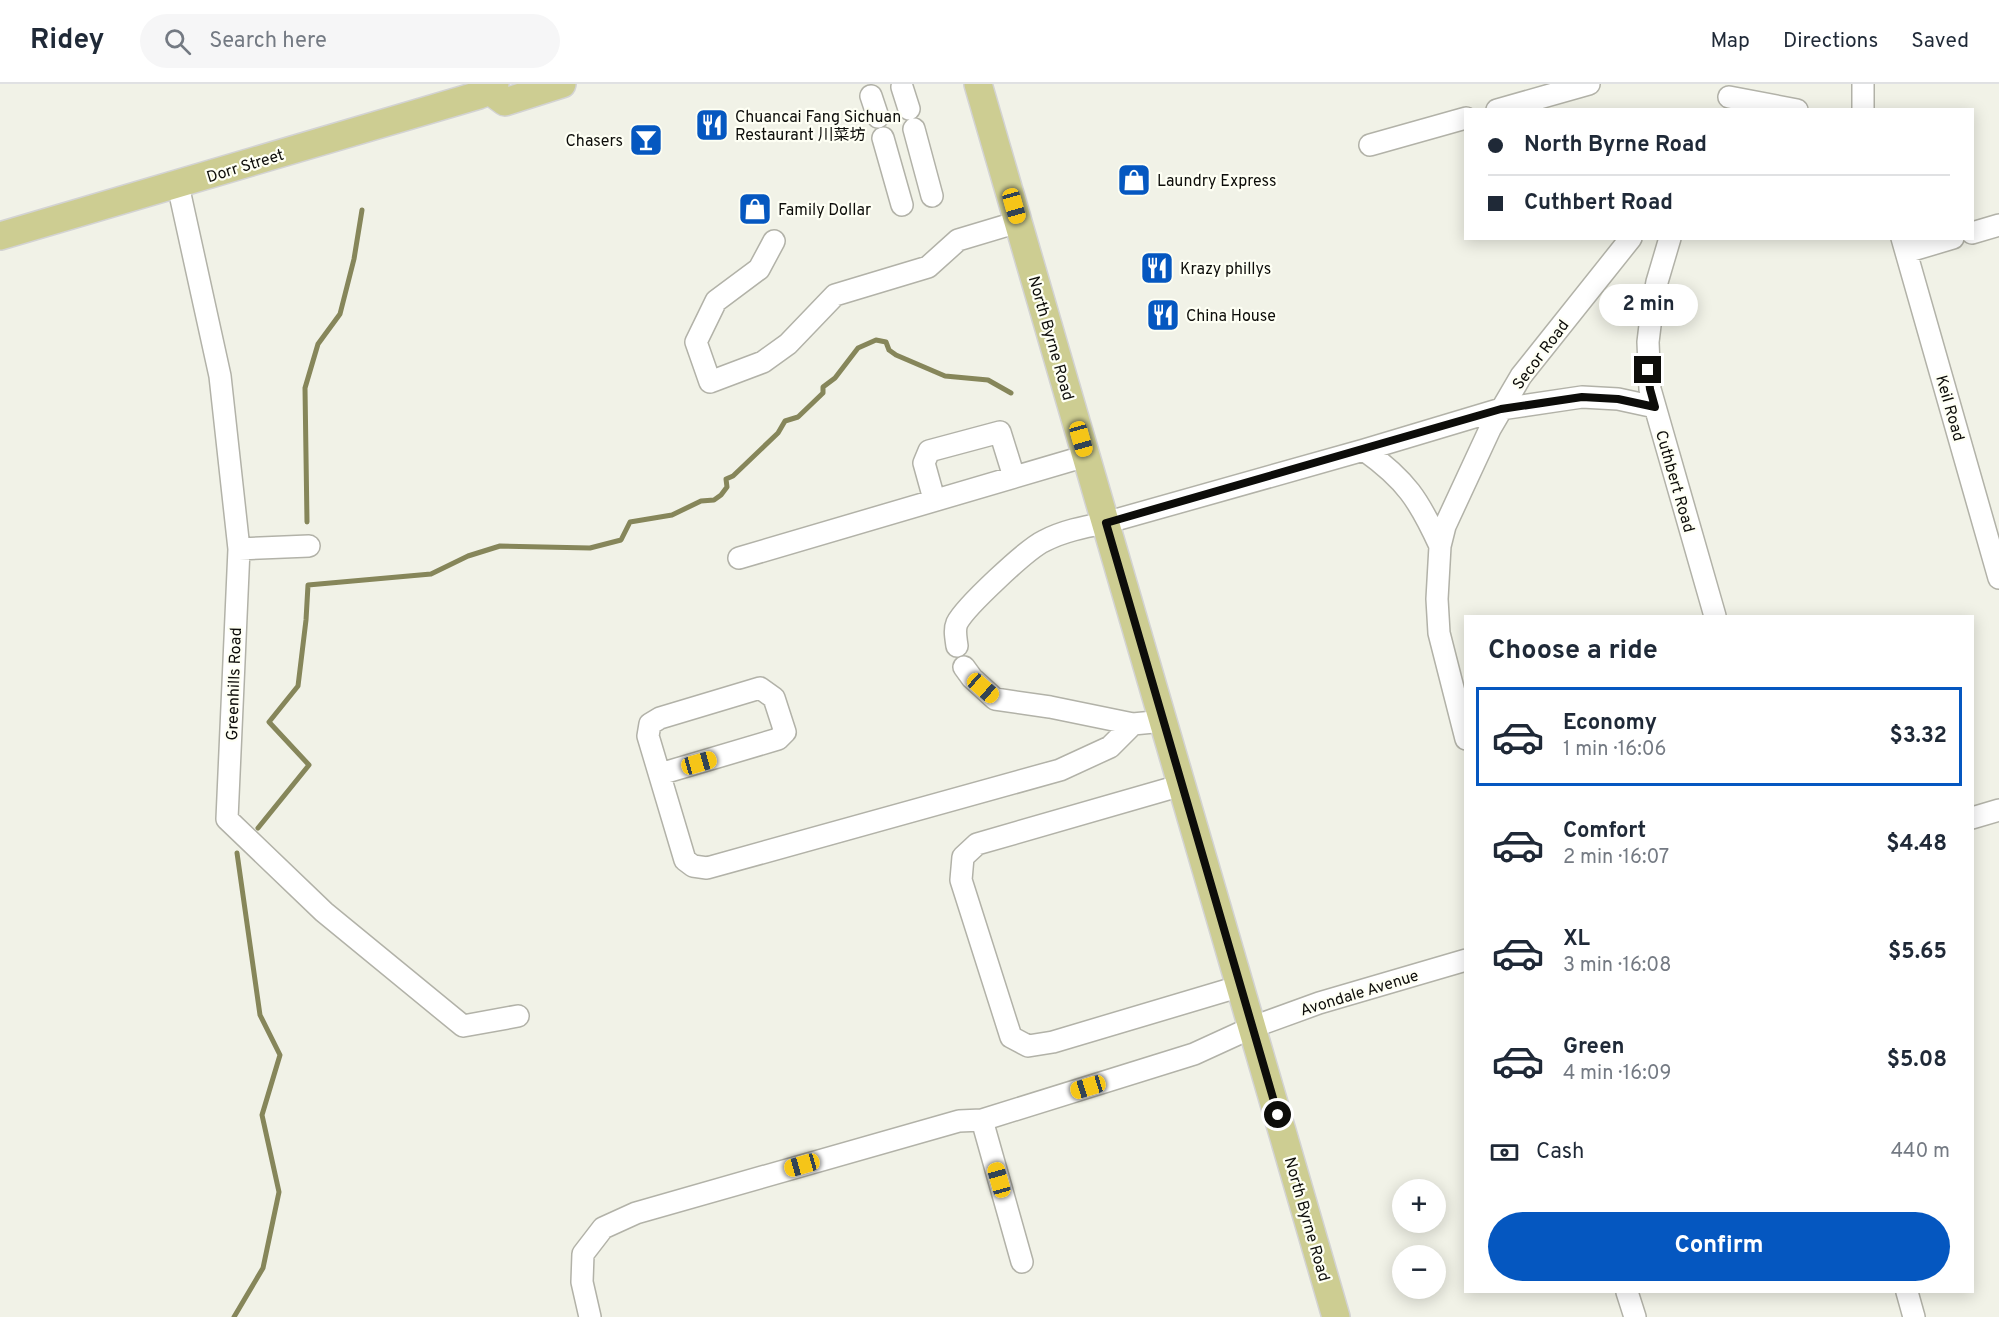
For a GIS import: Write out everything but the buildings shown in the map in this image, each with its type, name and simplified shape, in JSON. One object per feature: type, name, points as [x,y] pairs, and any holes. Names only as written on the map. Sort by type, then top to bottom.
[{"type":"main road","name":"Dorr Street","points":[[0,236],[178,185],[493,88],[505,102],[562,84]]},
{"type":"main road","name":"North Byrne Road","points":[[978,84],[1336,1317]]},
{"type":"street","points":[[1504,108],[1589,84]]},
{"type":"street","points":[[1863,84],[1863,108]]},
{"type":"street","points":[[903,87],[932,196]]},
{"type":"street","points":[[871,96],[902,205]]},
{"type":"street","points":[[1729,97],[1787,108]]},
{"type":"street","points":[[1370,145],[1464,119]]},
{"type":"street","name":"Greenhills Road","points":[[178,185],[220,376],[238,549],[227,819],[324,912],[463,1026],[518,1016]]},
{"type":"street","points":[[774,241],[759,269],[716,301],[696,342],[710,382],[763,362],[788,344],[835,295],[928,267],[958,240],[1018,222]]},
{"type":"street","points":[[1974,232],[1999,225]]},
{"type":"street","name":"Secor Road","points":[[1464,731],[1439,633],[1437,599],[1440,546],[1452,508],[1501,409],[1536,356],[1629,240]]},
{"type":"street","name":"Cuthbert Road","points":[[1669,240],[1657,282],[1648,342],[1650,389],[1715,615]]},
{"type":"street","points":[[1904,245],[1939,240]]},
{"type":"street","name":"Keil Road","points":[[1904,245],[1999,578]]},
{"type":"street","points":[[957,646],[955,631],[966,611],[1029,550],[1043,541],[1076,528],[1106,523],[1501,409],[1582,397],[1618,399],[1655,407]]},
{"type":"street","points":[[934,499],[924,463],[929,451],[1000,432],[1014,477]]},
{"type":"street","name":"Secor Road","points":[[1364,450],[1388,467],[1412,492],[1423,509],[1440,546]]},
{"type":"street","points":[[739,558],[1086,456]]},
{"type":"street","points":[[238,549],[309,546]]},
{"type":"street","points":[[964,667],[972,678],[995,699],[1050,707],[1133,724],[1164,721]]},
{"type":"street","points":[[660,774],[778,739],[785,732],[774,698],[760,688],[660,718],[650,724],[648,736],[685,860],[693,866],[707,868],[1060,770],[1110,747],[1133,724]]},
{"type":"street","points":[[1182,785],[977,844],[963,857],[961,880],[1011,1037],[1028,1046],[1053,1042],[1241,986]]},
{"type":"street","points":[[1974,817],[1999,810]]},
{"type":"street","name":"Avondale Avenue","points":[[590,1317],[582,1282],[583,1254],[603,1228],[636,1212],[959,1121],[982,1120],[1194,1054],[1253,1027],[1319,1003],[1464,961]]},
{"type":"street","points":[[982,1120],[1022,1262]]},
{"type":"street","points":[[1627,1293],[1635,1317]]},
{"type":"street","points":[[1907,1293],[1914,1317]]},
{"type":"waterway","points":[[307,522],[305,388],[318,344],[340,314],[354,259],[362,210]]},
{"type":"waterway","points":[[258,828],[309,765],[269,722],[298,686],[308,585],[431,574],[468,556],[500,546],[590,548],[621,540],[630,522],[672,515],[701,501],[714,500],[727,487],[726,479],[733,476],[778,433],[785,421],[798,417],[823,393],[823,387],[835,378],[858,348],[876,340],[886,342],[889,350],[896,355],[945,376],[988,380],[1011,393]]},
{"type":"waterway","points":[[234,1317],[263,1268],[279,1192],[262,1115],[280,1055],[260,1015],[237,853]]},
{"type":"place","name":"Chuancai Fang Sichuan Restaurant 川菜坊","points":[[712,125]]},
{"type":"place","name":"Chasers","points":[[646,140]]},
{"type":"place","name":"Laundry Express","points":[[1134,180]]},
{"type":"place","name":"Family Dollar","points":[[755,209]]},
{"type":"place","name":"Krazy phillys","points":[[1157,268]]},
{"type":"place","name":"China House","points":[[1163,315]]},
{"type":"route","points":[[1278,1115],[1106,523],[1501,409],[1582,397],[1618,399],[1655,407],[1648,370]]}]
